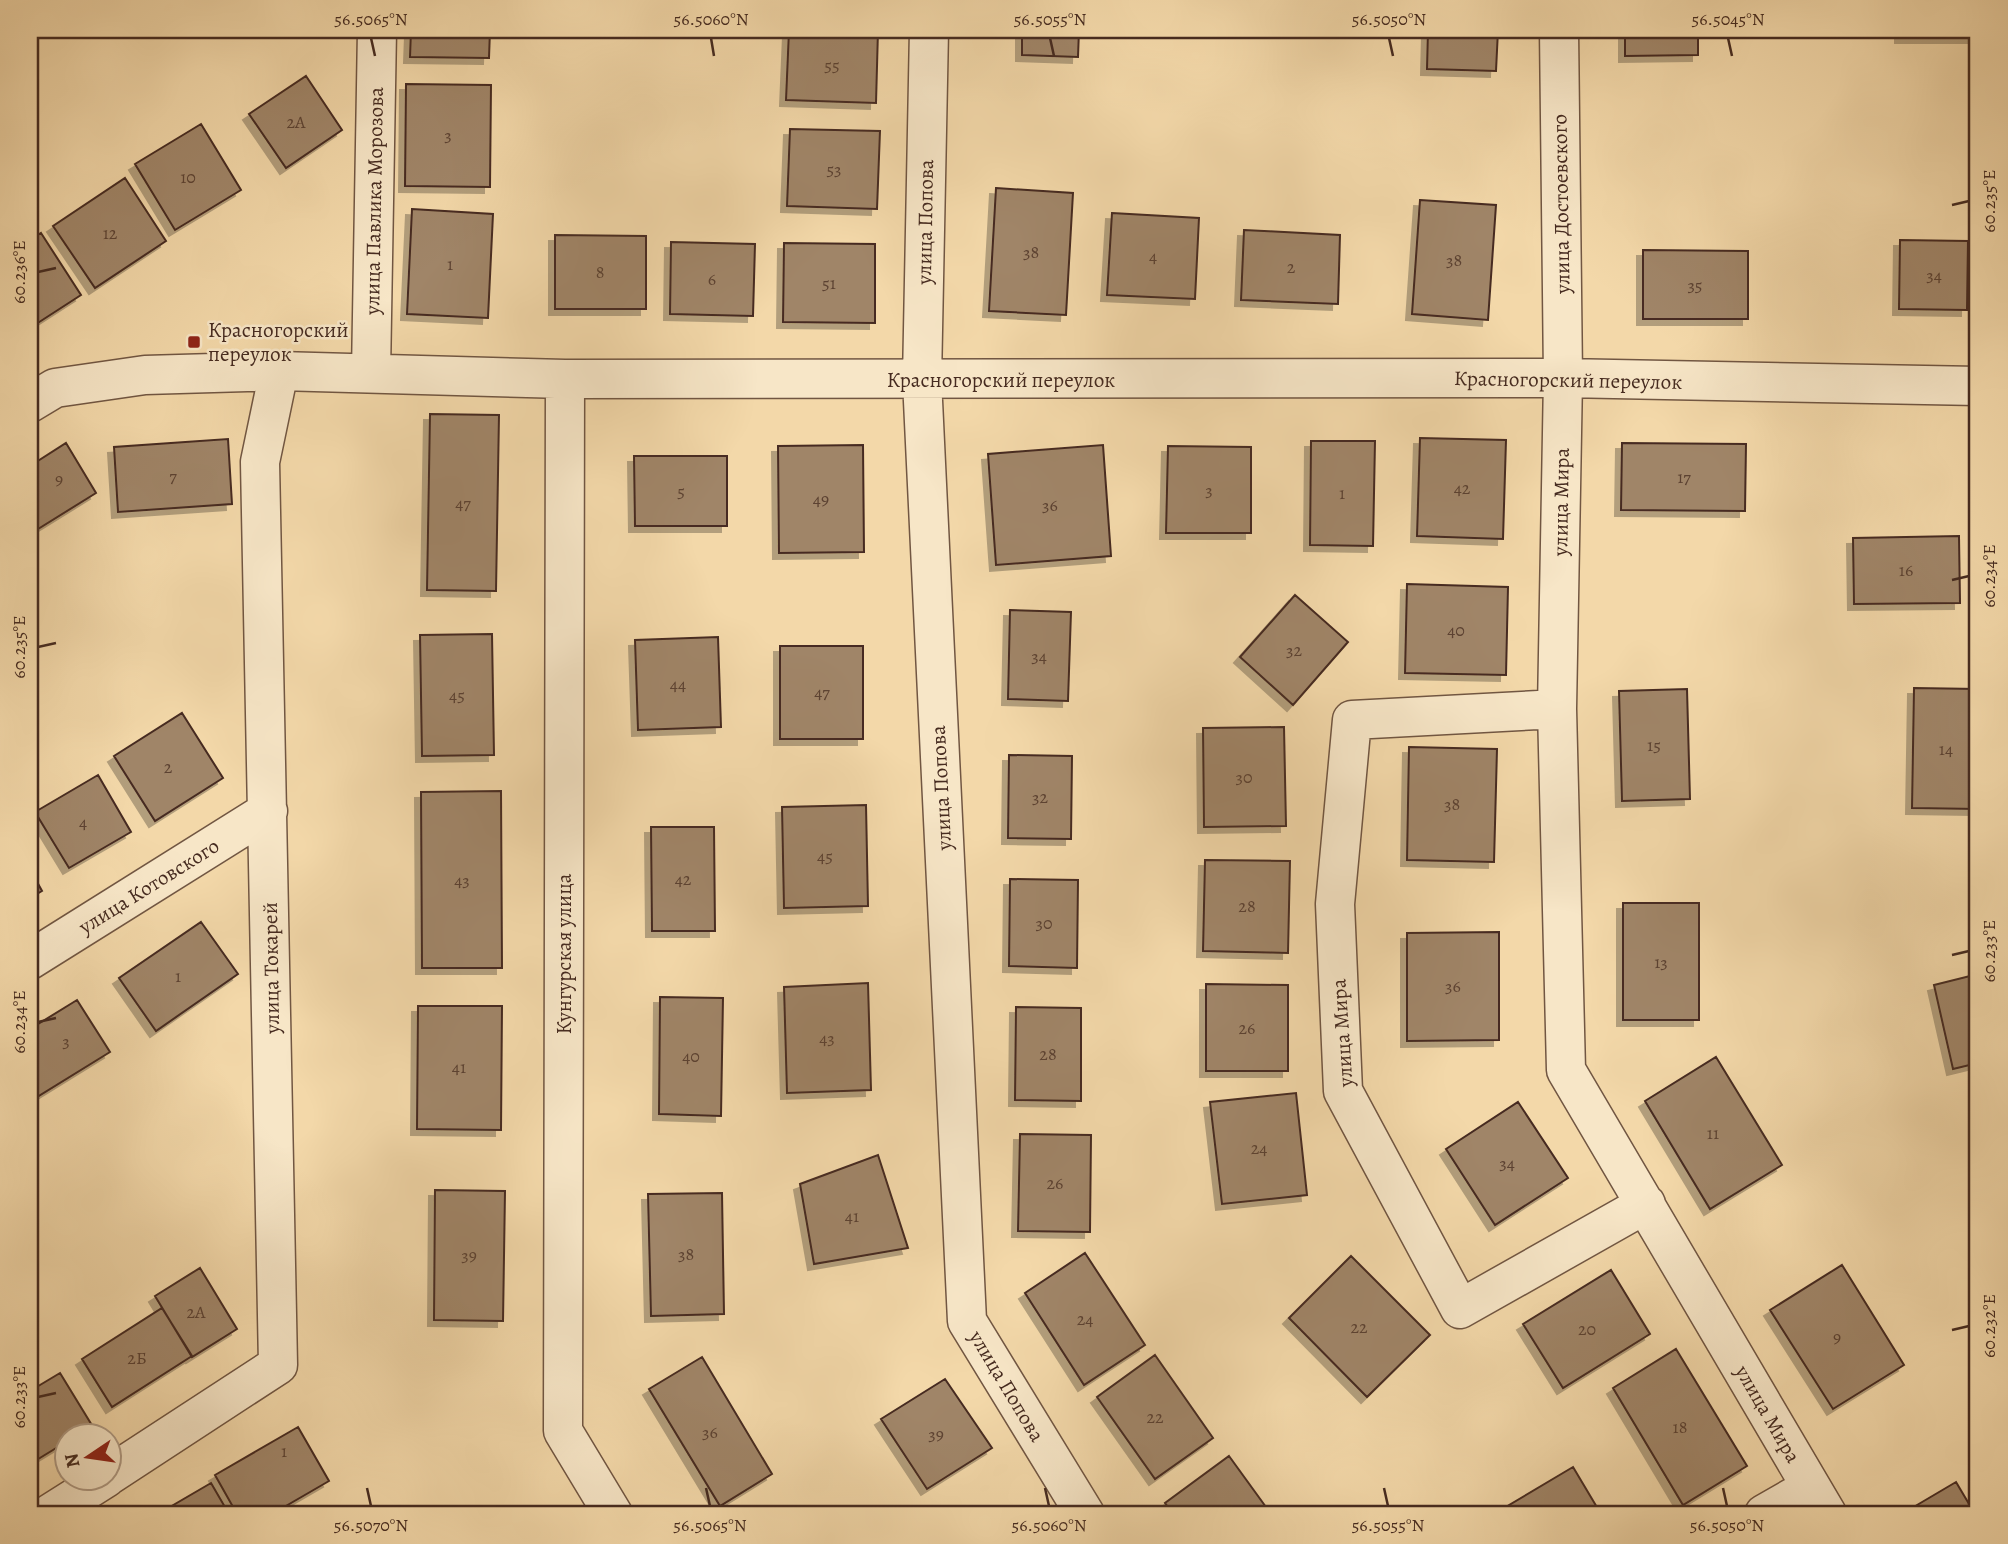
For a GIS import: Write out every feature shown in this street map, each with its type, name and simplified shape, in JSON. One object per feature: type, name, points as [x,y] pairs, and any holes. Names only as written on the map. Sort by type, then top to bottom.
[{"type":"street","name":"улица Павлика Морозова","points":[[371,373],[377,30]]},
{"type":"street","name":"улица Попова","points":[[929,30],[922,380],[967,1321],[1084,1514]]},
{"type":"street","name":"улица Достоевского","points":[[1559,30],[1563,379]]},
{"type":"street","name":"Красногорский переулок","points":[[30,403],[55,388],[145,375],[279,371],[565,379],[1563,379],[1978,386]]},
{"type":"street","name":"улица Токарей","points":[[122,1467],[278,1365],[260,462],[279,371]]},
{"type":"street","name":"Кунгурская улица","points":[[565,379],[563,1431],[613,1514]]},
{"type":"street","name":"улица Мира","points":[[1563,379],[1557,709],[1566,1070],[1819,1501]]},
{"type":"street","name":"улица Мира","points":[[1557,709],[1352,720],[1335,904],[1343,1091],[1460,1309],[1646,1204]]},
{"type":"street","name":"улица Котовского","points":[[30,960],[268,811]]},
{"type":"street","name":"улица Токарей","points":[[49,1514],[83,1492]]},
{"type":"street","points":[[1764,1514],[1819,1501]]},
{"type":"building","points":[[411,30],[490,30],[489,58],[410,57]]},
{"type":"building","points":[[789,30],[878,30],[876,103],[786,100]]},
{"type":"building","points":[[1022,30],[1079,30],[1078,57],[1022,55]]},
{"type":"building","points":[[1428,30],[1498,30],[1496,71],[1427,69]]},
{"type":"building","points":[[1625,30],[1698,30],[1698,55],[1625,56]]},
{"type":"building","points":[[1901,30],[1975,30],[1975,37],[1901,37]]},
{"type":"building","points":[[306,76],[342,130],[286,168],[249,114]]},
{"type":"building","points":[[406,84],[491,85],[490,187],[405,186]]},
{"type":"building","points":[[201,124],[241,190],[175,230],[135,164]]},
{"type":"building","points":[[790,129],[880,131],[877,209],[787,206]]},
{"type":"building","points":[[125,178],[166,241],[95,288],[53,226]]},
{"type":"building","points":[[996,188],[1073,193],[1066,315],[989,311]]},
{"type":"building","points":[[1420,200],[1496,205],[1488,320],[1412,314]]},
{"type":"building","points":[[412,209],[493,214],[488,318],[407,314]]},
{"type":"building","points":[[1112,213],[1199,218],[1195,299],[1107,295]]},
{"type":"building","points":[[1244,230],[1340,235],[1338,304],[1241,300]]},
{"type":"building","points":[[41,233],[81,295],[30,328],[30,240]]},
{"type":"building","points":[[555,235],[646,236],[646,309],[555,309]]},
{"type":"building","points":[[1900,240],[1968,241],[1967,310],[1899,309]]},
{"type":"building","points":[[671,242],[755,244],[753,316],[670,314]]},
{"type":"building","points":[[784,243],[875,244],[875,323],[783,322]]},
{"type":"building","points":[[1643,250],[1748,251],[1748,319],[1643,319]]},
{"type":"building","points":[[430,414],[499,415],[496,591],[427,590]]},
{"type":"building","points":[[1420,438],[1506,440],[1503,539],[1417,536]]},
{"type":"building","points":[[228,439],[232,504],[118,512],[114,447]]},
{"type":"building","points":[[1311,441],[1375,441],[1373,546],[1310,545]]},
{"type":"building","points":[[66,443],[96,493],[30,534],[30,466]]},
{"type":"building","points":[[1622,443],[1746,444],[1745,511],[1621,510]]},
{"type":"building","points":[[863,445],[864,552],[779,553],[778,446]]},
{"type":"building","points":[[1103,445],[1111,556],[996,565],[988,454]]},
{"type":"building","points":[[1168,446],[1251,447],[1251,533],[1166,533]]},
{"type":"building","points":[[634,456],[727,456],[727,526],[635,526]]},
{"type":"building","points":[[1959,536],[1960,603],[1854,604],[1853,538]]},
{"type":"building","points":[[1407,584],[1508,587],[1506,675],[1405,673]]},
{"type":"building","points":[[1295,595],[1348,642],[1293,705],[1240,657]]},
{"type":"building","points":[[1010,610],[1071,612],[1068,701],[1008,699]]},
{"type":"building","points":[[492,634],[494,755],[422,756],[420,635]]},
{"type":"building","points":[[718,637],[721,727],[638,730],[635,640]]},
{"type":"building","points":[[780,646],[863,646],[863,739],[780,739]]},
{"type":"building","points":[[1914,688],[1978,689],[1978,809],[1912,808]]},
{"type":"building","points":[[1687,689],[1690,799],[1622,801],[1619,691]]},
{"type":"building","points":[[182,713],[223,778],[155,821],[114,756]]},
{"type":"building","points":[[1284,727],[1286,826],[1204,827],[1203,728]]},
{"type":"building","points":[[1409,747],[1497,749],[1494,862],[1407,860]]},
{"type":"building","points":[[1009,755],[1072,756],[1071,839],[1008,838]]},
{"type":"building","points":[[98,775],[131,832],[69,868],[35,812]]},
{"type":"building","points":[[501,791],[502,968],[422,968],[421,792]]},
{"type":"building","points":[[866,805],[868,906],[784,908],[782,807]]},
{"type":"building","points":[[651,827],[714,827],[715,931],[652,931]]},
{"type":"building","points":[[1205,860],[1290,861],[1288,953],[1203,951]]},
{"type":"building","points":[[30,869],[42,891],[30,898]]},
{"type":"building","points":[[1010,879],[1078,880],[1077,968],[1009,966]]},
{"type":"building","points":[[1623,903],[1699,903],[1699,1020],[1623,1020]]},
{"type":"building","points":[[201,922],[238,974],[156,1031],[119,978]]},
{"type":"building","points":[[1499,932],[1499,1040],[1407,1041],[1407,933]]},
{"type":"building","points":[[1978,974],[1978,1063],[1953,1069],[1934,985]]},
{"type":"building","points":[[868,983],[871,1090],[787,1093],[784,987]]},
{"type":"building","points":[[1206,984],[1288,985],[1288,1071],[1206,1071]]},
{"type":"building","points":[[660,997],[723,998],[721,1116],[659,1114]]},
{"type":"building","points":[[77,1000],[110,1052],[37,1097],[30,1085],[30,1029]]},
{"type":"building","points":[[418,1006],[502,1006],[501,1130],[417,1129]]},
{"type":"building","points":[[1016,1007],[1081,1008],[1081,1101],[1015,1100]]},
{"type":"building","points":[[1716,1057],[1782,1165],[1710,1209],[1645,1101]]},
{"type":"building","points":[[1296,1093],[1307,1195],[1222,1204],[1210,1102]]},
{"type":"building","points":[[1518,1102],[1568,1178],[1495,1225],[1446,1149]]},
{"type":"building","points":[[1020,1134],[1091,1135],[1090,1232],[1018,1231]]},
{"type":"building","points":[[878,1155],[908,1248],[814,1264],[800,1184]]},
{"type":"building","points":[[435,1190],[505,1191],[503,1321],[434,1320]]},
{"type":"building","points":[[722,1193],[724,1314],[651,1316],[648,1194]]},
{"type":"building","points":[[1085,1253],[1145,1345],[1084,1385],[1025,1293]]},
{"type":"building","points":[[1351,1256],[1430,1335],[1367,1397],[1289,1318]]},
{"type":"building","points":[[1842,1265],[1904,1365],[1833,1409],[1770,1310]]},
{"type":"building","points":[[200,1268],[237,1329],[192,1357],[155,1296]]},
{"type":"building","points":[[1611,1270],[1650,1334],[1563,1388],[1523,1324]]},
{"type":"building","points":[[162,1308],[192,1356],[112,1407],[82,1359]]},
{"type":"building","points":[[1676,1349],[1747,1466],[1683,1505],[1613,1388]]},
{"type":"building","points":[[1155,1355],[1213,1438],[1155,1479],[1097,1397]]},
{"type":"building","points":[[702,1357],[772,1474],[720,1506],[649,1389]]},
{"type":"building","points":[[60,1373],[90,1422],[52,1422],[52,1451],[30,1464],[30,1391]]},
{"type":"building","points":[[945,1379],[992,1448],[927,1489],[881,1419]]},
{"type":"building","points":[[298,1427],[329,1481],[272,1514],[237,1514],[215,1475]]},
{"type":"building","points":[[1229,1456],[1271,1514],[1173,1514],[1165,1503]]},
{"type":"building","points":[[1573,1467],[1601,1514],[1494,1514]]},
{"type":"building","points":[[1956,1482],[1975,1514],[1916,1514],[1912,1508]]},
{"type":"building","points":[[211,1483],[229,1514],[158,1514]]},
{"type":"place","name":"Красногорский переулок","points":[[194,342]]}]
